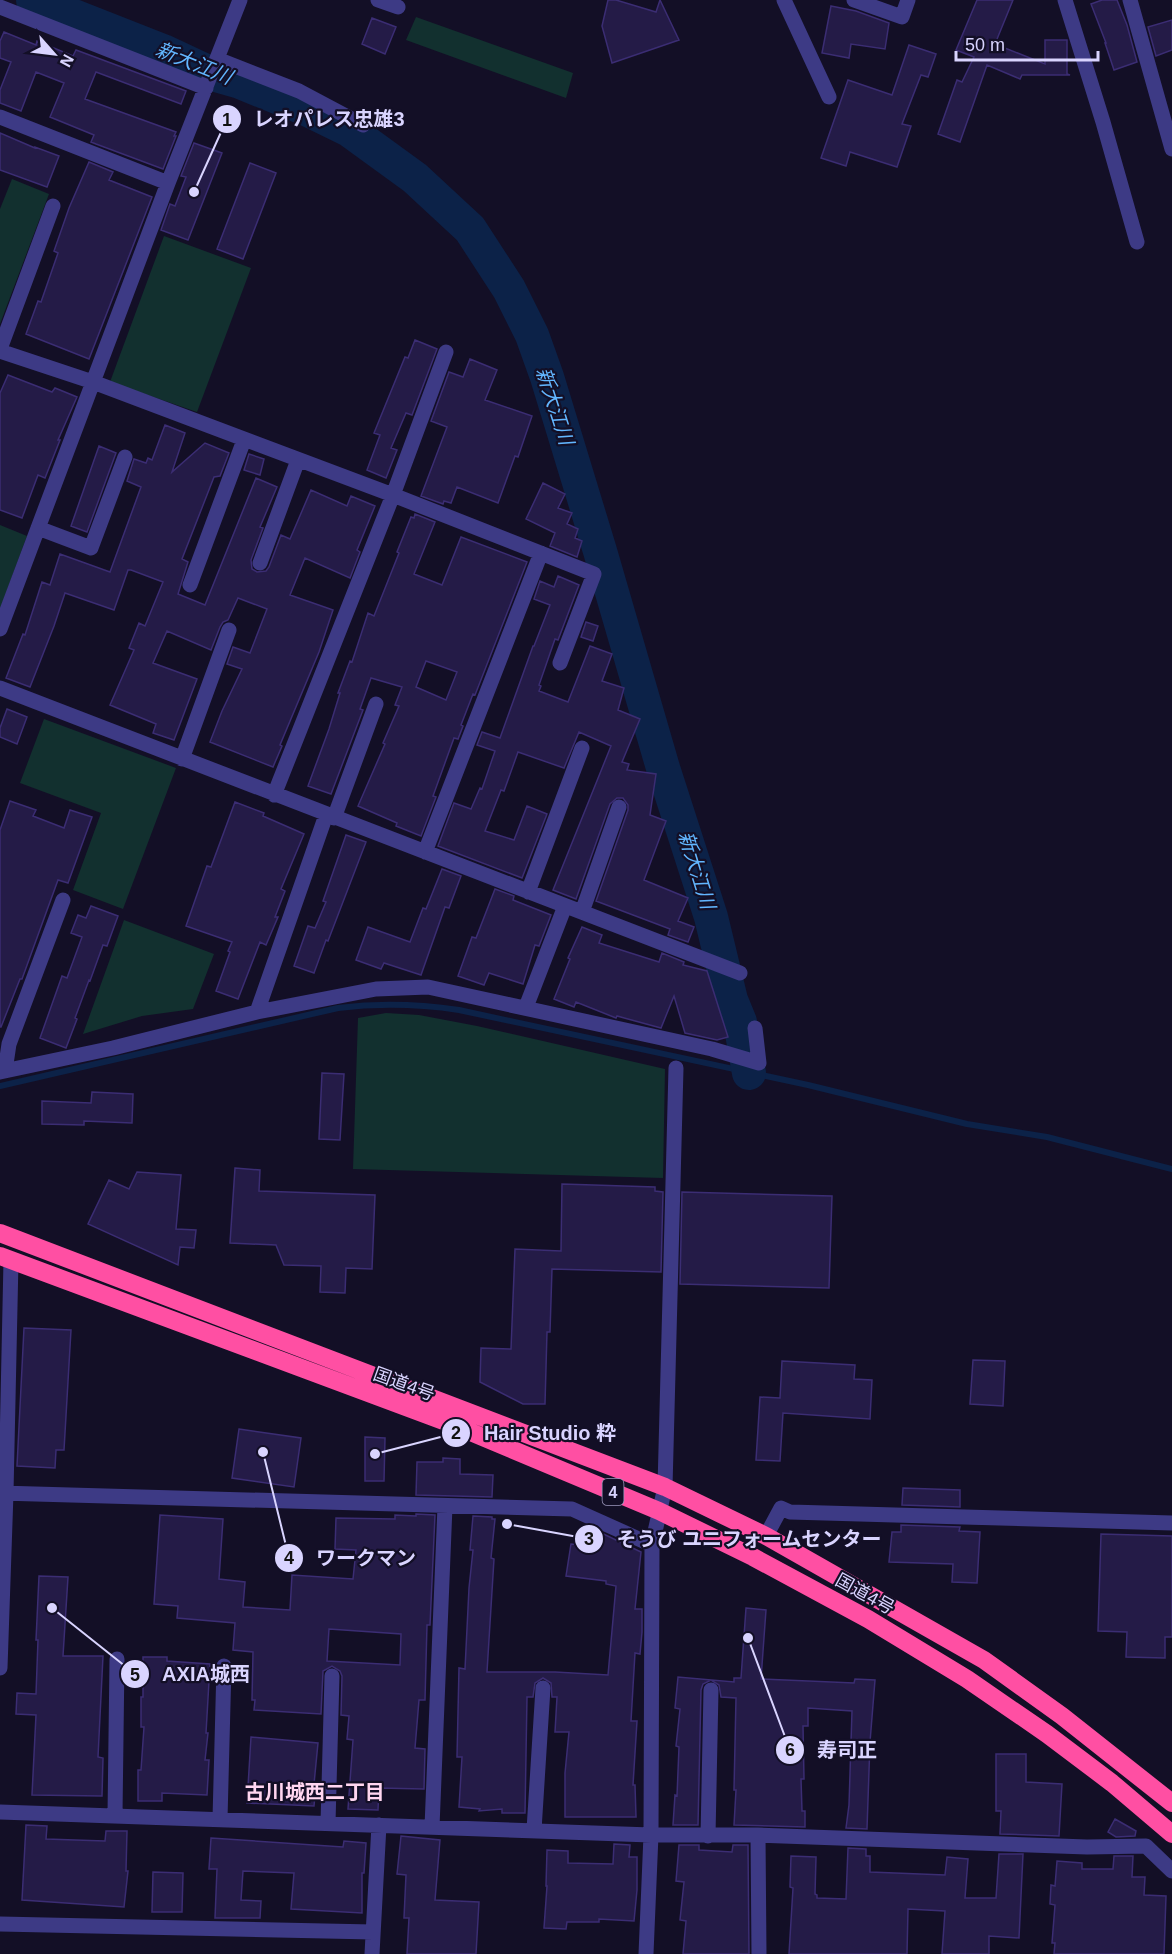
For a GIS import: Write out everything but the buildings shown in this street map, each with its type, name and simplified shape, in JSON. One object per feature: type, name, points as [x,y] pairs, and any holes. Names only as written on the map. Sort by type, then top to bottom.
[{"type":"highway","name":"国道4号","points":[[0,1233],[665,1488],[766,1536],[984,1660],[1062,1716],[1172,1803]]},
{"type":"highway","name":"国道4号","points":[[5,1258],[449,1423],[660,1511],[753,1557],[868,1619],[967,1679],[1103,1776],[1172,1834]]},
{"type":"street","points":[[0,629],[168,183],[240,0]]},
{"type":"street","points":[[378,0],[398,7]]},
{"type":"street","points":[[784,0],[829,97]]},
{"type":"street","points":[[854,0],[902,17],[908,0]]},
{"type":"street","points":[[1065,0],[1137,242]]},
{"type":"street","points":[[1130,0],[1172,149]]},
{"type":"street","points":[[0,7],[207,85]]},
{"type":"street","points":[[216,62],[299,91],[363,125]]},
{"type":"street","points":[[0,117],[168,183]]},
{"type":"street","points":[[53,206],[0,350],[93,382],[393,495],[594,574],[560,663]]},
{"type":"street","points":[[274,795],[393,495],[446,351]]},
{"type":"street","points":[[190,585],[244,440]]},
{"type":"street","points":[[38,528],[91,548],[125,458]]},
{"type":"street","points":[[260,563],[298,460]]},
{"type":"street","points":[[425,852],[541,553]]},
{"type":"street","points":[[182,759],[229,630]]},
{"type":"street","points":[[0,688],[739,972]]},
{"type":"street","points":[[257,1012],[330,816],[376,704]]},
{"type":"street","points":[[528,892],[582,748]]},
{"type":"street","points":[[582,912],[619,807]]},
{"type":"street","points":[[63,900],[9,1044],[3,1072],[257,1012],[376,988],[428,987],[712,1049],[759,1063],[755,1028]]},
{"type":"street","points":[[526,1007],[565,906]]},
{"type":"street","points":[[646,1954],[651,1835],[652,1545],[665,1488],[676,1068]]},
{"type":"street","points":[[0,1668],[5,1258]]},
{"type":"street","points":[[3,1493],[572,1509],[652,1545]]},
{"type":"street","points":[[432,1827],[446,1506]]},
{"type":"street","points":[[766,1536],[781,1508],[790,1512],[1172,1523]]},
{"type":"street","points":[[115,1815],[117,1659]]},
{"type":"street","points":[[220,1819],[224,1666]]},
{"type":"street","points":[[328,1823],[332,1676]]},
{"type":"street","points":[[534,1830],[543,1688]]},
{"type":"street","points":[[708,1836],[711,1690]]},
{"type":"street","points":[[0,1812],[651,1835],[758,1835],[1065,1846],[1146,1846],[1172,1870]]},
{"type":"street","points":[[372,1954],[379,1825]]},
{"type":"street","points":[[758,1835],[759,1954]]},
{"type":"street","points":[[0,1924],[373,1932]]},
{"type":"green space","points":[[416,17],[573,73],[566,98],[406,40]]},
{"type":"green space","points":[[12,179],[49,194],[0,324],[0,209]]},
{"type":"green space","points":[[164,236],[251,268],[197,412],[110,382]]},
{"type":"green space","points":[[0,525],[27,536],[0,609]]},
{"type":"green space","points":[[44,719],[176,768],[123,909],[73,890],[101,813],[20,783]]},
{"type":"green space","points":[[124,920],[214,954],[193,1009],[142,1016],[83,1034]]},
{"type":"green space","points":[[386,1013],[419,1015],[477,1026],[665,1069],[663,1178],[353,1169],[358,1018]]},
{"type":"waterway","name":"新大江川","points":[[33,0],[163,51],[212,74],[240,82],[306,109],[349,130],[415,178],[470,229],[509,289],[532,335],[547,377],[663,768],[711,917],[731,1000],[740,1022],[749,1073]]},
{"type":"waterway","points":[[0,1086],[338,1008],[383,1005],[429,1006],[459,1010],[808,1085],[967,1124],[1047,1137],[1172,1169]]},
{"type":"place","name":"レオパレス忠雄3","points":[[194,192]]},
{"type":"place","name":"ワークマン","points":[[263,1452]]},
{"type":"place","name":"Hair Studio 粋","points":[[375,1454]]},
{"type":"place","name":"そうび ユニフォームセンター","points":[[507,1524]]},
{"type":"place","name":"AXIA城西","points":[[52,1608]]},
{"type":"place","name":"寿司正","points":[[748,1638]]},
{"type":"district","name":"古川城西二丁目","points":[[315,1792]]}]
